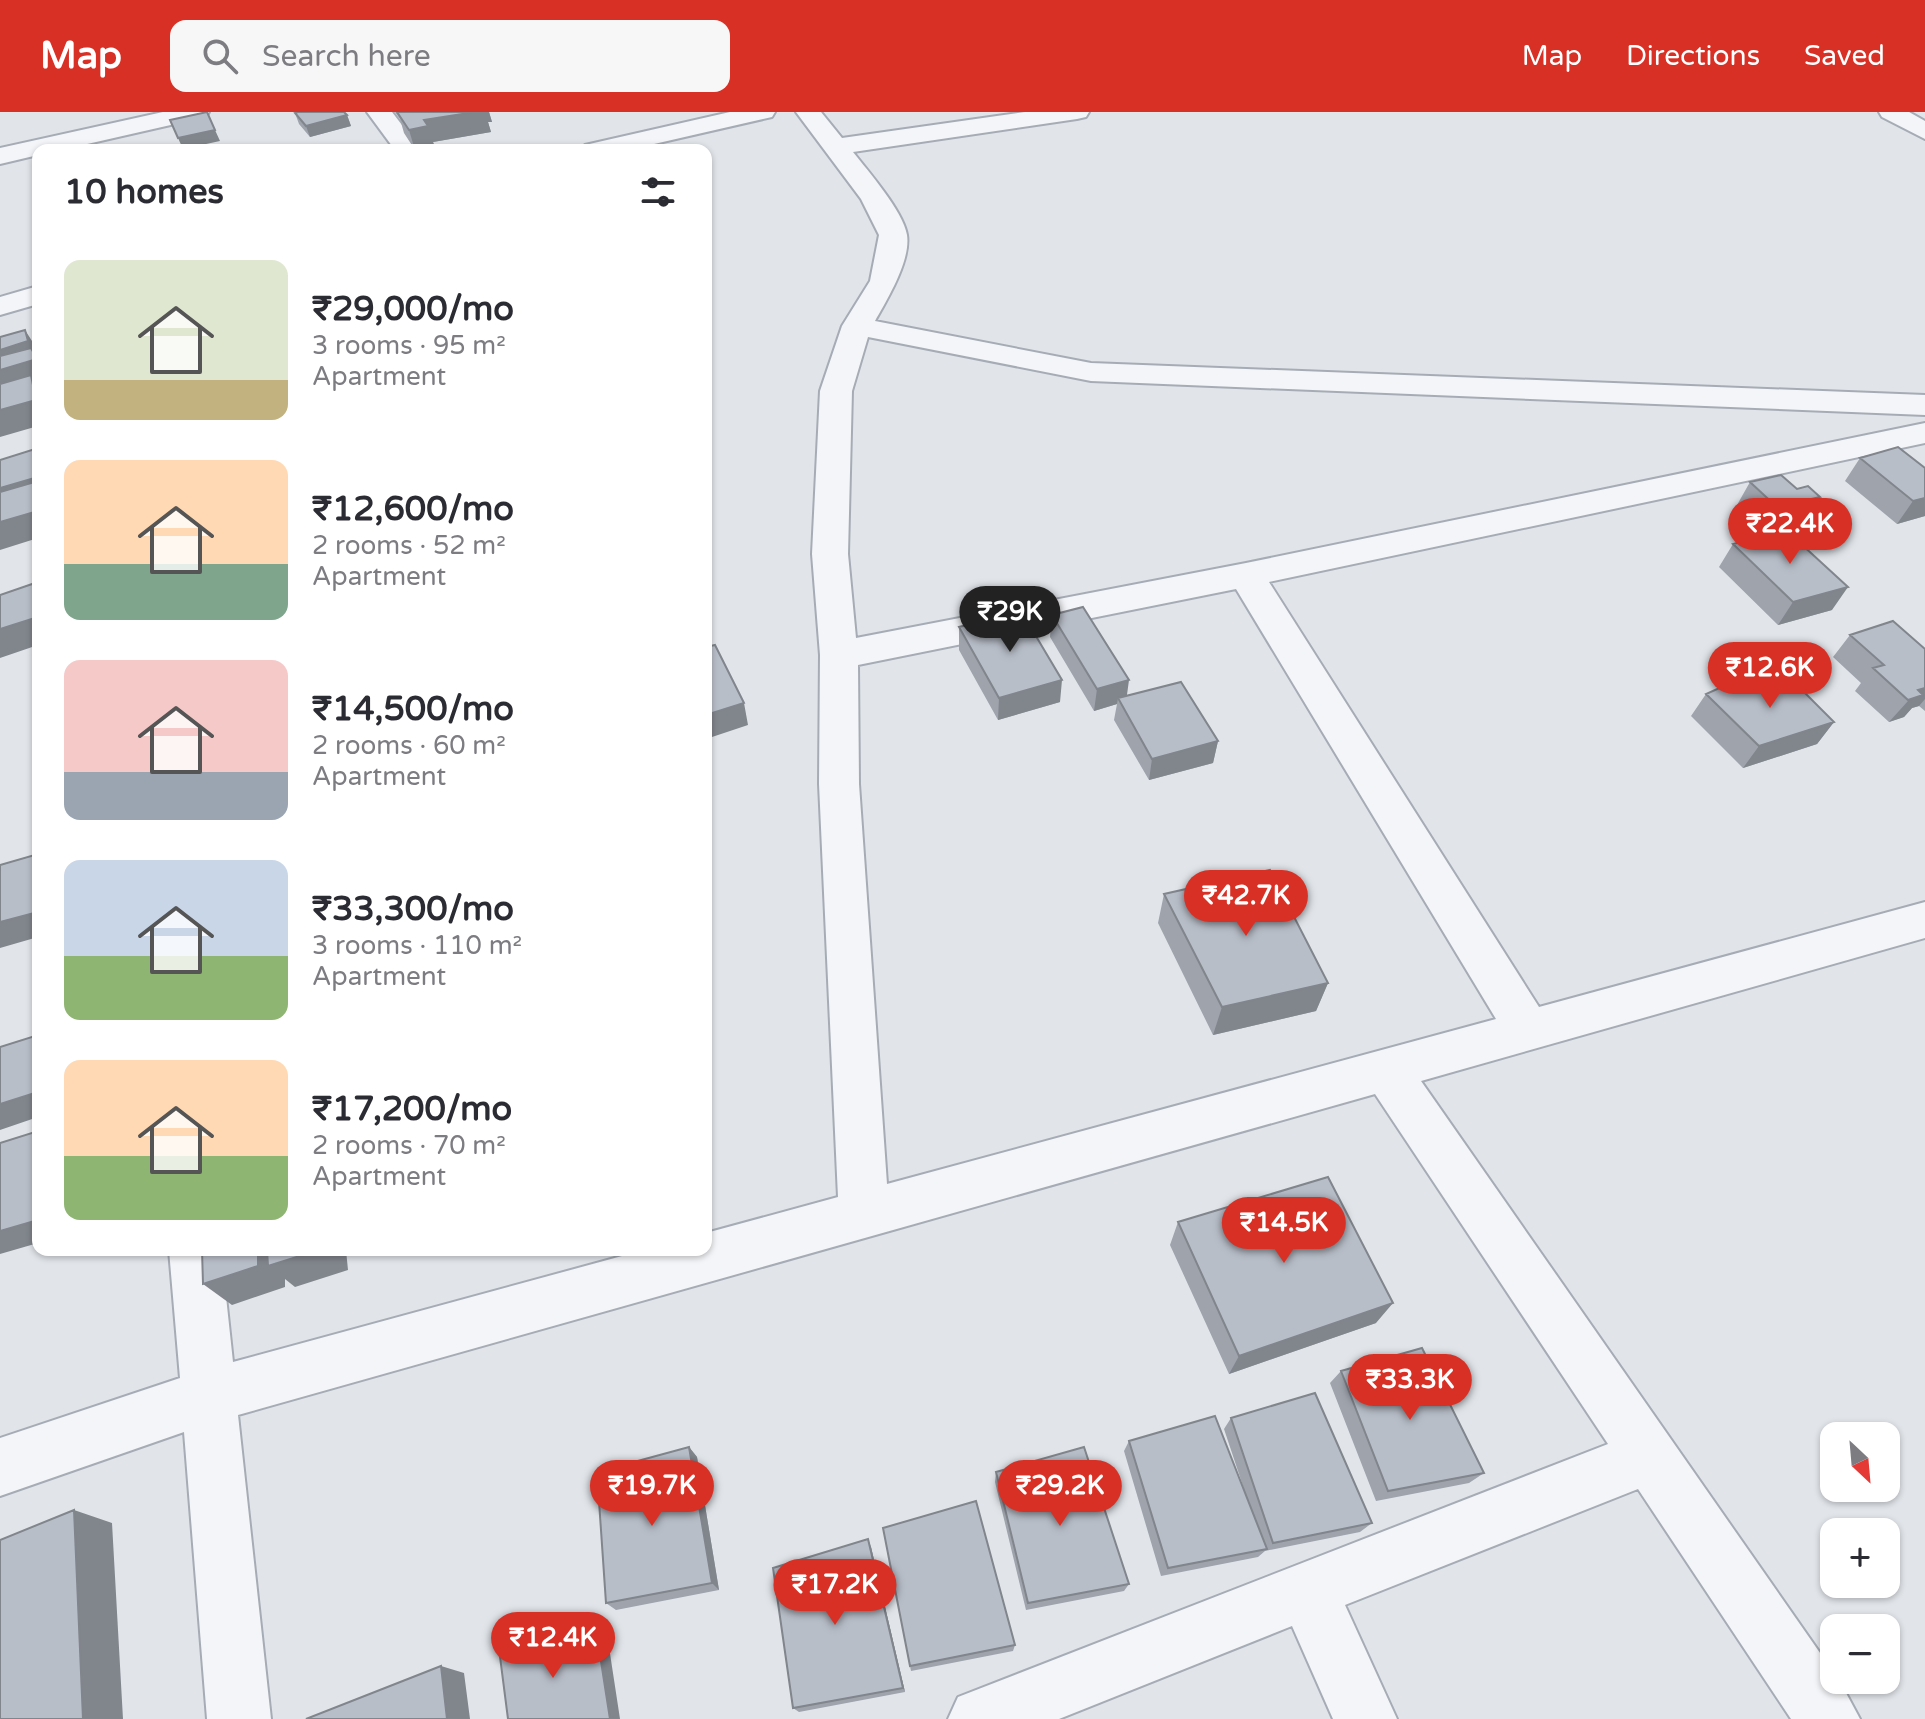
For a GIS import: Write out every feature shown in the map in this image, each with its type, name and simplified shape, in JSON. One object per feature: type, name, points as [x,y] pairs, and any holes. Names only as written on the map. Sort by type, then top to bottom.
[{"type":"street","points":[[74,144],[197,112]]},
{"type":"street","points":[[379,112],[403,144]]},
{"type":"street","points":[[621,144],[763,112]]},
{"type":"street","points":[[808,112],[874,197],[893,235],[884,281],[857,326],[836,391],[830,554],[839,655],[839,784],[864,1214]]},
{"type":"street","points":[[835,147],[1017,116],[1077,112]]},
{"type":"street","points":[[1891,112],[1925,131]]},
{"type":"street","points":[[0,156],[32,151]]},
{"type":"street","points":[[0,306],[32,297]]},
{"type":"street","points":[[857,326],[1091,372],[1925,405]]},
{"type":"street","points":[[839,655],[1246,575],[1925,433]]},
{"type":"street","points":[[1246,575],[1528,1030]]},
{"type":"street","points":[[0,1467],[209,1396],[1925,920]]},
{"type":"street","points":[[1385,1069],[1828,1719]]},
{"type":"street","points":[[196,1256],[239,1719]]},
{"type":"street","points":[[980,1719],[1649,1456]]},
{"type":"street","points":[[1307,1591],[1365,1719]]},
{"type":"building","points":[[207,112],[215,130],[178,138],[170,120]]},
{"type":"building","points":[[344,112],[347,115],[306,126],[295,113]]},
{"type":"building","points":[[397,112],[475,112],[424,120],[428,126],[409,130]]},
{"type":"building","points":[[25,330],[28,341],[0,350],[0,337]]},
{"type":"building","points":[[32,350],[32,360],[0,370],[0,356]]},
{"type":"building","points":[[31,375],[32,401],[0,410],[0,384]]},
{"type":"building","points":[[1898,447],[1925,468],[1925,498],[1913,501],[1860,458]]},
{"type":"building","points":[[32,450],[32,479],[0,488],[0,460]]},
{"type":"building","points":[[1781,475],[1797,489],[1808,486],[1820,497],[1794,503],[1801,509],[1829,502],[1834,512],[1783,524],[1769,512],[1779,509],[1750,482]]},
{"type":"building","points":[[32,483],[32,513],[0,522],[0,492]]},
{"type":"building","points":[[1787,531],[1848,587],[1793,602],[1733,544]]},
{"type":"building","points":[[32,584],[32,619],[0,629],[0,595]]},
{"type":"building","points":[[1083,607],[1129,680],[1097,689],[1052,615]]},
{"type":"building","points":[[1021,611],[1062,680],[999,698],[959,627]]},
{"type":"building","points":[[1893,621],[1925,649],[1925,688],[1918,690],[1923,695],[1908,700],[1873,668],[1884,665],[1850,635]]},
{"type":"building","points":[[715,645],[744,703],[712,713],[712,646]]},
{"type":"building","points":[[1788,676],[1834,722],[1759,746],[1706,694],[1735,681],[1746,690]]},
{"type":"building","points":[[1181,682],[1218,741],[1152,759],[1118,698]]},
{"type":"building","points":[[32,856],[32,914],[0,922],[0,865]]},
{"type":"building","points":[[1270,870],[1328,983],[1222,1007],[1164,894]]},
{"type":"building","points":[[32,1037],[32,1094],[0,1104],[0,1047]]},
{"type":"building","points":[[32,1133],[32,1222],[0,1231],[0,1143]]},
{"type":"building","points":[[1328,1177],[1393,1303],[1239,1356],[1178,1222]]},
{"type":"building","points":[[202,1256],[258,1256],[258,1266],[203,1284]]},
{"type":"building","points":[[267,1256],[300,1256],[268,1266]]},
{"type":"building","points":[[1422,1348],[1484,1473],[1388,1491],[1341,1371]]},
{"type":"building","points":[[1315,1393],[1372,1523],[1273,1543],[1231,1418]]},
{"type":"building","points":[[1215,1416],[1267,1549],[1168,1568],[1129,1441]]},
{"type":"building","points":[[689,1447],[712,1583],[606,1603],[597,1472]]},
{"type":"building","points":[[1084,1447],[1129,1584],[1028,1603],[996,1472]]},
{"type":"building","points":[[976,1501],[1015,1645],[910,1666],[883,1528]]},
{"type":"building","points":[[74,1510],[83,1719],[0,1719],[0,1540]]},
{"type":"building","points":[[868,1539],[903,1688],[793,1708],[773,1568]]},
{"type":"building","points":[[522,1629],[530,1640],[598,1642],[610,1719],[508,1719],[499,1649]]},
{"type":"building","points":[[441,1666],[447,1719],[306,1719]]}]
